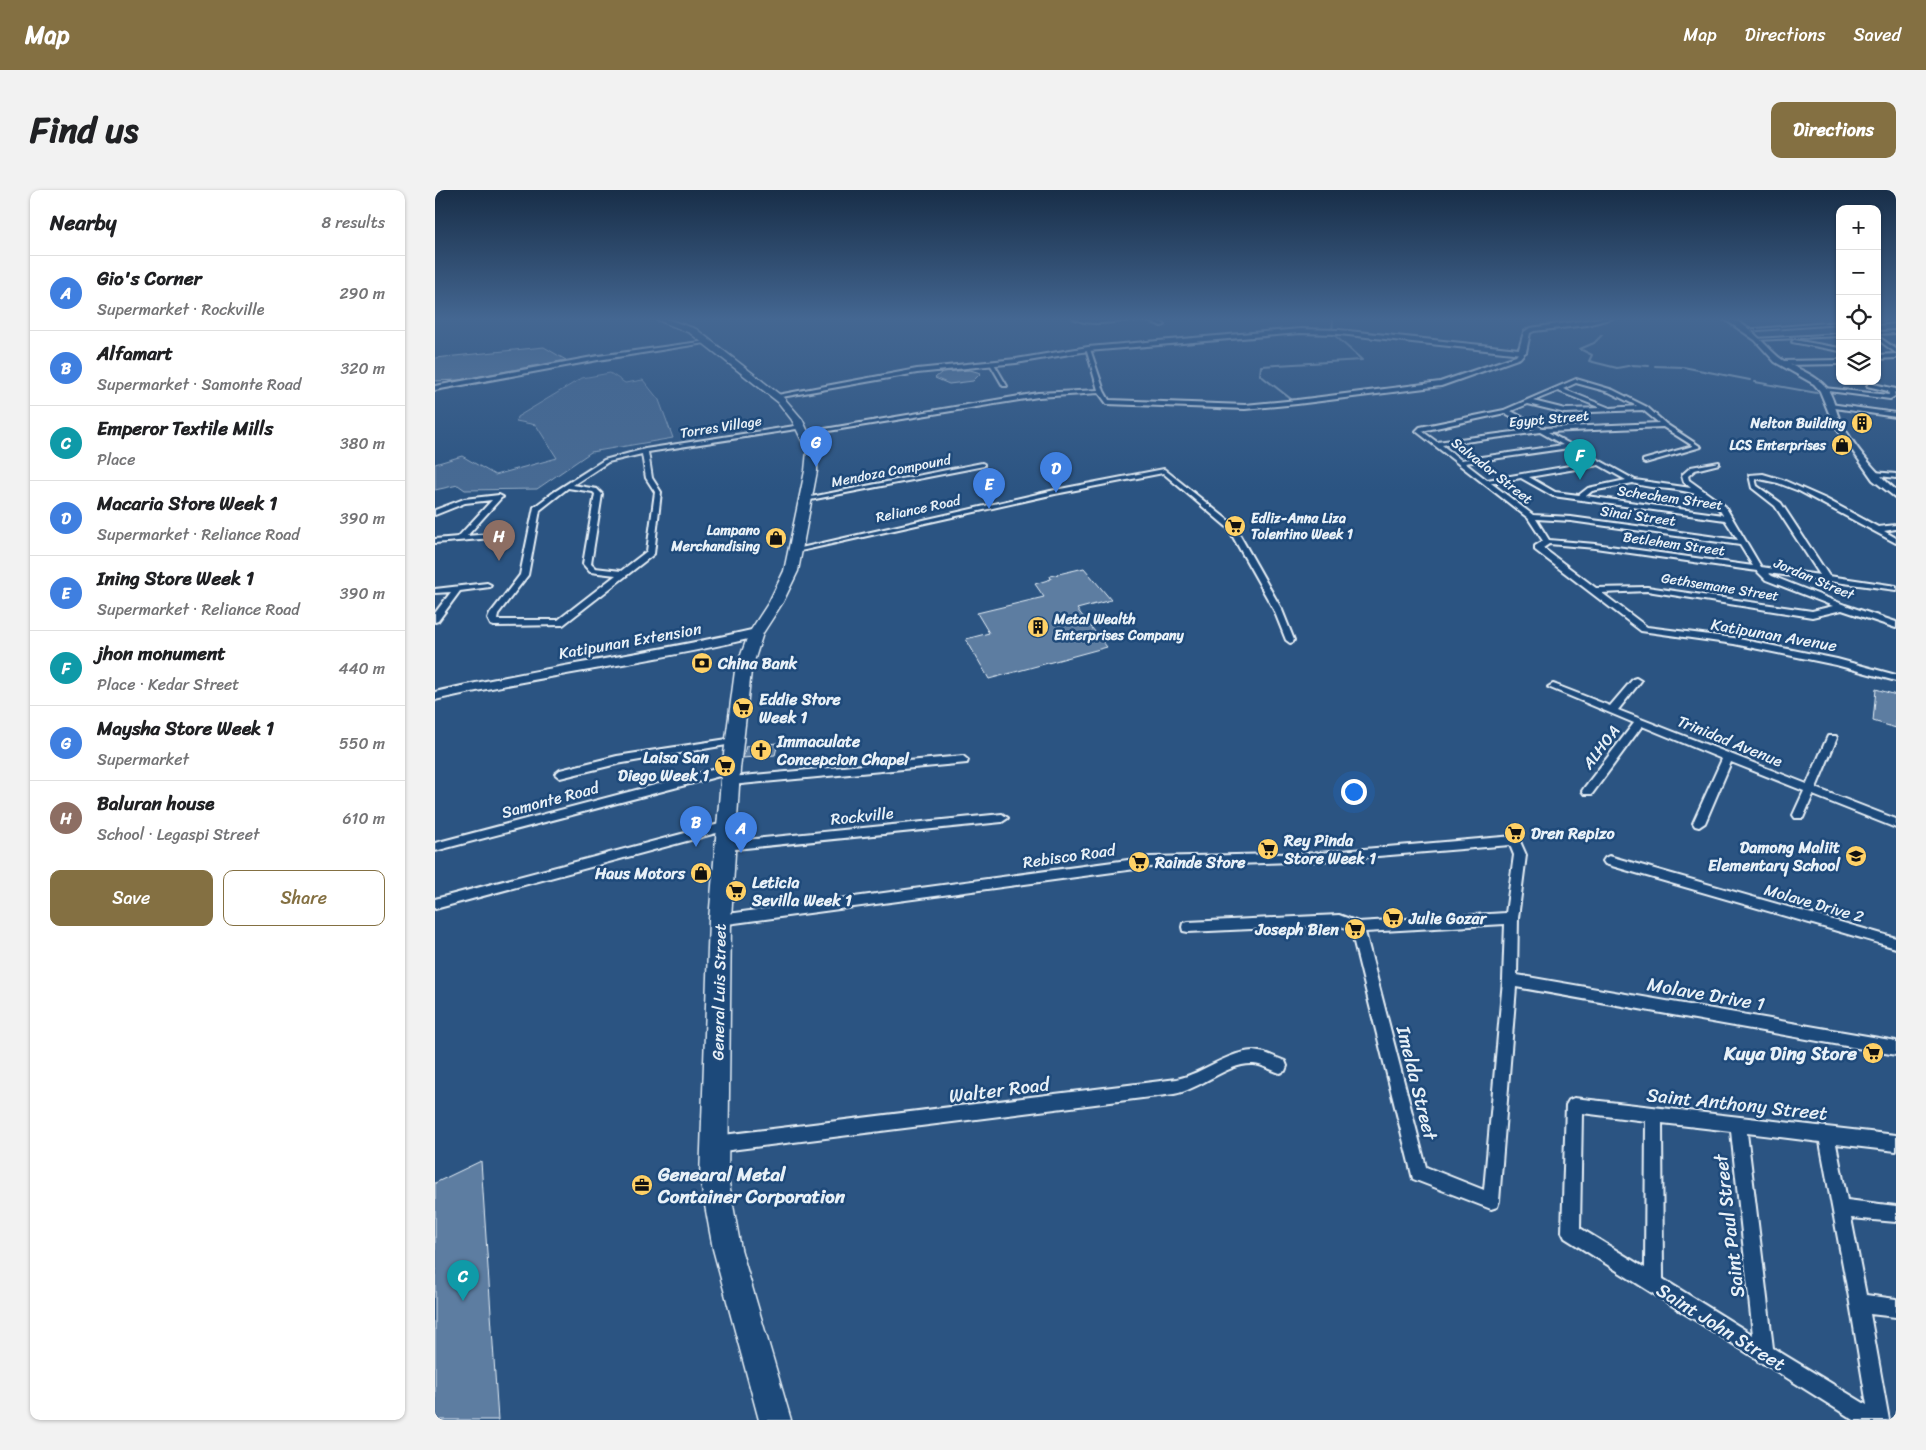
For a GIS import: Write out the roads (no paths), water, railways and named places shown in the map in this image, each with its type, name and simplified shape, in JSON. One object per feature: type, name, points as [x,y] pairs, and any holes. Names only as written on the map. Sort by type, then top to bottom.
[{"type":"main road","name":"General Luis Street","points":[[749,375],[788,407],[813,451],[787,583],[756,633],[743,671],[731,775],[720,920],[714,1178],[727,1249],[775,1420]]},
{"type":"main road","points":[[776,396],[897,375]]},
{"type":"main road","points":[[1806,375],[1813,379],[1824,390],[1837,423],[1874,474],[1884,486],[1896,494]]},
{"type":"main road","name":"Katipunan Extension","points":[[435,696],[508,679],[664,654],[756,633]]},
{"type":"main road","name":"Katipunan Extension","points":[[435,688],[477,681],[508,679]]},
{"type":"street","points":[[435,388],[503,375]]},
{"type":"street","points":[[999,375],[1005,384]]},
{"type":"street","points":[[1096,375],[1104,400],[1120,404],[1245,408],[1441,384],[1471,375]]},
{"type":"street","points":[[1506,410],[1529,402],[1576,380],[1611,391],[1645,408],[1663,425],[1699,447],[1645,461]]},
{"type":"street","points":[[1824,390],[1893,397],[1893,391],[1872,385]]},
{"type":"street","points":[[1559,389],[1611,410]]},
{"type":"street","name":"Torres Village","points":[[623,574],[560,624],[495,623],[492,619],[524,576],[537,509],[606,460],[645,451],[1038,396],[1101,391]]},
{"type":"street","points":[[1529,402],[1565,411],[1645,408]]},
{"type":"street","points":[[1831,407],[1896,416]]},
{"type":"street","points":[[1506,410],[1633,481],[1642,484],[1698,491]]},
{"type":"street","name":"Salvador Street","points":[[1506,410],[1420,429],[1419,431],[1531,517],[1547,542],[1538,548],[1645,629]]},
{"type":"street","name":"Egypt Street","points":[[1437,444],[1543,430],[1663,425]]},
{"type":"street","points":[[1461,462],[1570,446]]},
{"type":"street","points":[[567,486],[595,490],[599,494],[587,564],[593,570],[623,574],[653,548],[658,492],[649,478],[645,451]]},
{"type":"street","points":[[1485,482],[1599,463]]},
{"type":"street","name":"Jordan Street","points":[[1717,463],[1693,468],[1684,476],[1686,481],[1721,508],[1729,518],[1741,543],[1758,568],[1769,578],[1842,608],[1896,625]]},
{"type":"street","name":"Mendoza Compound","points":[[805,499],[981,465]]},
{"type":"street","name":"Reliance Road","points":[[795,550],[1055,492],[1164,471],[1231,527],[1278,610],[1290,640]]},
{"type":"street","points":[[1874,474],[1896,476]]},
{"type":"street","name":"Schechem Street","points":[[1523,476],[1553,494],[1729,518]]},
{"type":"street","points":[[1826,578],[1778,505],[1754,487],[1751,476],[1764,476],[1787,485],[1896,541]]},
{"type":"street","points":[[1580,498],[1591,488],[1633,481]]},
{"type":"street","points":[[435,513],[470,500],[499,497],[460,539]]},
{"type":"street","name":"Sinai Street","points":[[1531,517],[1571,519],[1741,543]]},
{"type":"street","points":[[1876,530],[1896,527]]},
{"type":"street","points":[[435,549],[438,541],[489,536]]},
{"type":"street","name":"Betlehem Street","points":[[1547,542],[1758,568],[1896,588]]},
{"type":"street","points":[[435,591],[487,585]]},
{"type":"street","points":[[435,619],[458,588]]},
{"type":"street","name":"Gethsemane Street","points":[[1593,590],[1647,589],[1812,614],[1842,608]]},
{"type":"street","name":"Katipunan Avenue","points":[[1645,629],[1734,641],[1837,662],[1896,678]]},
{"type":"street","points":[[1612,711],[1636,681]]},
{"type":"street","name":"Trinidad Avenue","points":[[1553,687],[1896,824]]},
{"type":"street","name":"ALHOA","points":[[1588,791],[1639,722]]},
{"type":"street","points":[[1799,814],[1832,738]]},
{"type":"street","points":[[560,774],[617,760],[735,741]]},
{"type":"street","points":[[1699,823],[1728,757]]},
{"type":"street","name":"Samonte Road","points":[[435,847],[731,775],[963,760]]},
{"type":"street","name":"Rockville","points":[[726,836],[1002,818]]},
{"type":"street","points":[[435,904],[726,836]]},
{"type":"street","name":"Rebisco Road","points":[[720,920],[1150,862],[1318,857],[1515,840],[1520,856],[1512,918]]},
{"type":"street","name":"Molave Drive 2","points":[[1609,861],[1896,943]]},
{"type":"street","points":[[1188,927],[1339,920],[1357,927],[1512,918],[1510,980]]},
{"type":"street","name":"Imelda Street","points":[[1357,927],[1419,1173],[1491,1201],[1510,980]]},
{"type":"street","name":"Molave Drive 1","points":[[1510,980],[1896,1048]]},
{"type":"street","name":"Walter Road","points":[[715,1144],[1079,1101],[1185,1084],[1230,1061],[1244,1057],[1259,1057],[1280,1066]]},
{"type":"street","name":"Saint Anthony Street","points":[[1571,1232],[1574,1105],[1896,1143]]},
{"type":"street","points":[[1654,1115],[1654,1284]]},
{"type":"street","name":"Saint Paul Street","points":[[1738,1123],[1765,1355]]},
{"type":"street","points":[[1826,1134],[1879,1420]]},
{"type":"street","points":[[1840,1208],[1896,1214]]},
{"type":"street","name":"Saint John Street","points":[[1571,1232],[1765,1355],[1872,1420]]},
{"type":"street","points":[[1859,1304],[1896,1308]]},
{"type":"waterway","points":[[1261,375],[1291,399]]},
{"type":"waterway","points":[[1726,375],[1750,380]]},
{"type":"waterway","points":[[1755,382],[1817,393]]},
{"type":"place","name":"Nelton Building","points":[[1862,423]]},
{"type":"place","name":"LCS Enterprises","points":[[1842,445]]},
{"type":"place","name":"Maysha Store Week 1","points":[[816,467]]},
{"type":"place","name":"jhon monument","points":[[1580,480]]},
{"type":"place","name":"Macaria Store Week 1","points":[[1056,493]]},
{"type":"place","name":"Ining Store Week 1","points":[[989,509]]},
{"type":"place","name":"Edliz-Anna Liza Tolentino Week 1","points":[[1235,526]]},
{"type":"place","name":"Lampano Merchandising","points":[[776,538]]},
{"type":"place","name":"Baluran house","points":[[499,561]]},
{"type":"place","name":"Metal Wealth Enterprises Company","points":[[1038,627]]},
{"type":"place","name":"China Bank","points":[[702,663]]},
{"type":"place","name":"Eddie Store Week 1","points":[[743,708]]},
{"type":"place","name":"Immaculate Concepcion Chapel","points":[[761,750]]},
{"type":"place","name":"Laisa San Diego Week 1","points":[[725,766]]},
{"type":"place","name":"Dren Repizo","points":[[1515,833]]},
{"type":"place","name":"Alfamart","points":[[696,847]]},
{"type":"place","name":"Rey Pinda Store Week 1","points":[[1268,849]]},
{"type":"place","name":"Gio's Corner","points":[[741,853]]},
{"type":"place","name":"Damong Maliit Elementary School","points":[[1856,856]]},
{"type":"place","name":"Rainde Store","points":[[1139,862]]},
{"type":"place","name":"Haus Motors","points":[[701,873]]},
{"type":"place","name":"Leticia Sevilla Week 1","points":[[736,891]]},
{"type":"place","name":"Julie Gozar","points":[[1393,918]]},
{"type":"place","name":"Joseph Bien","points":[[1355,929]]},
{"type":"place","name":"Kuya Ding Store","points":[[1873,1053]]},
{"type":"place","name":"Genearal Metal Container Corporation","points":[[642,1185]]},
{"type":"place","name":"Emperor Textile Mills","points":[[463,1301]]}]
